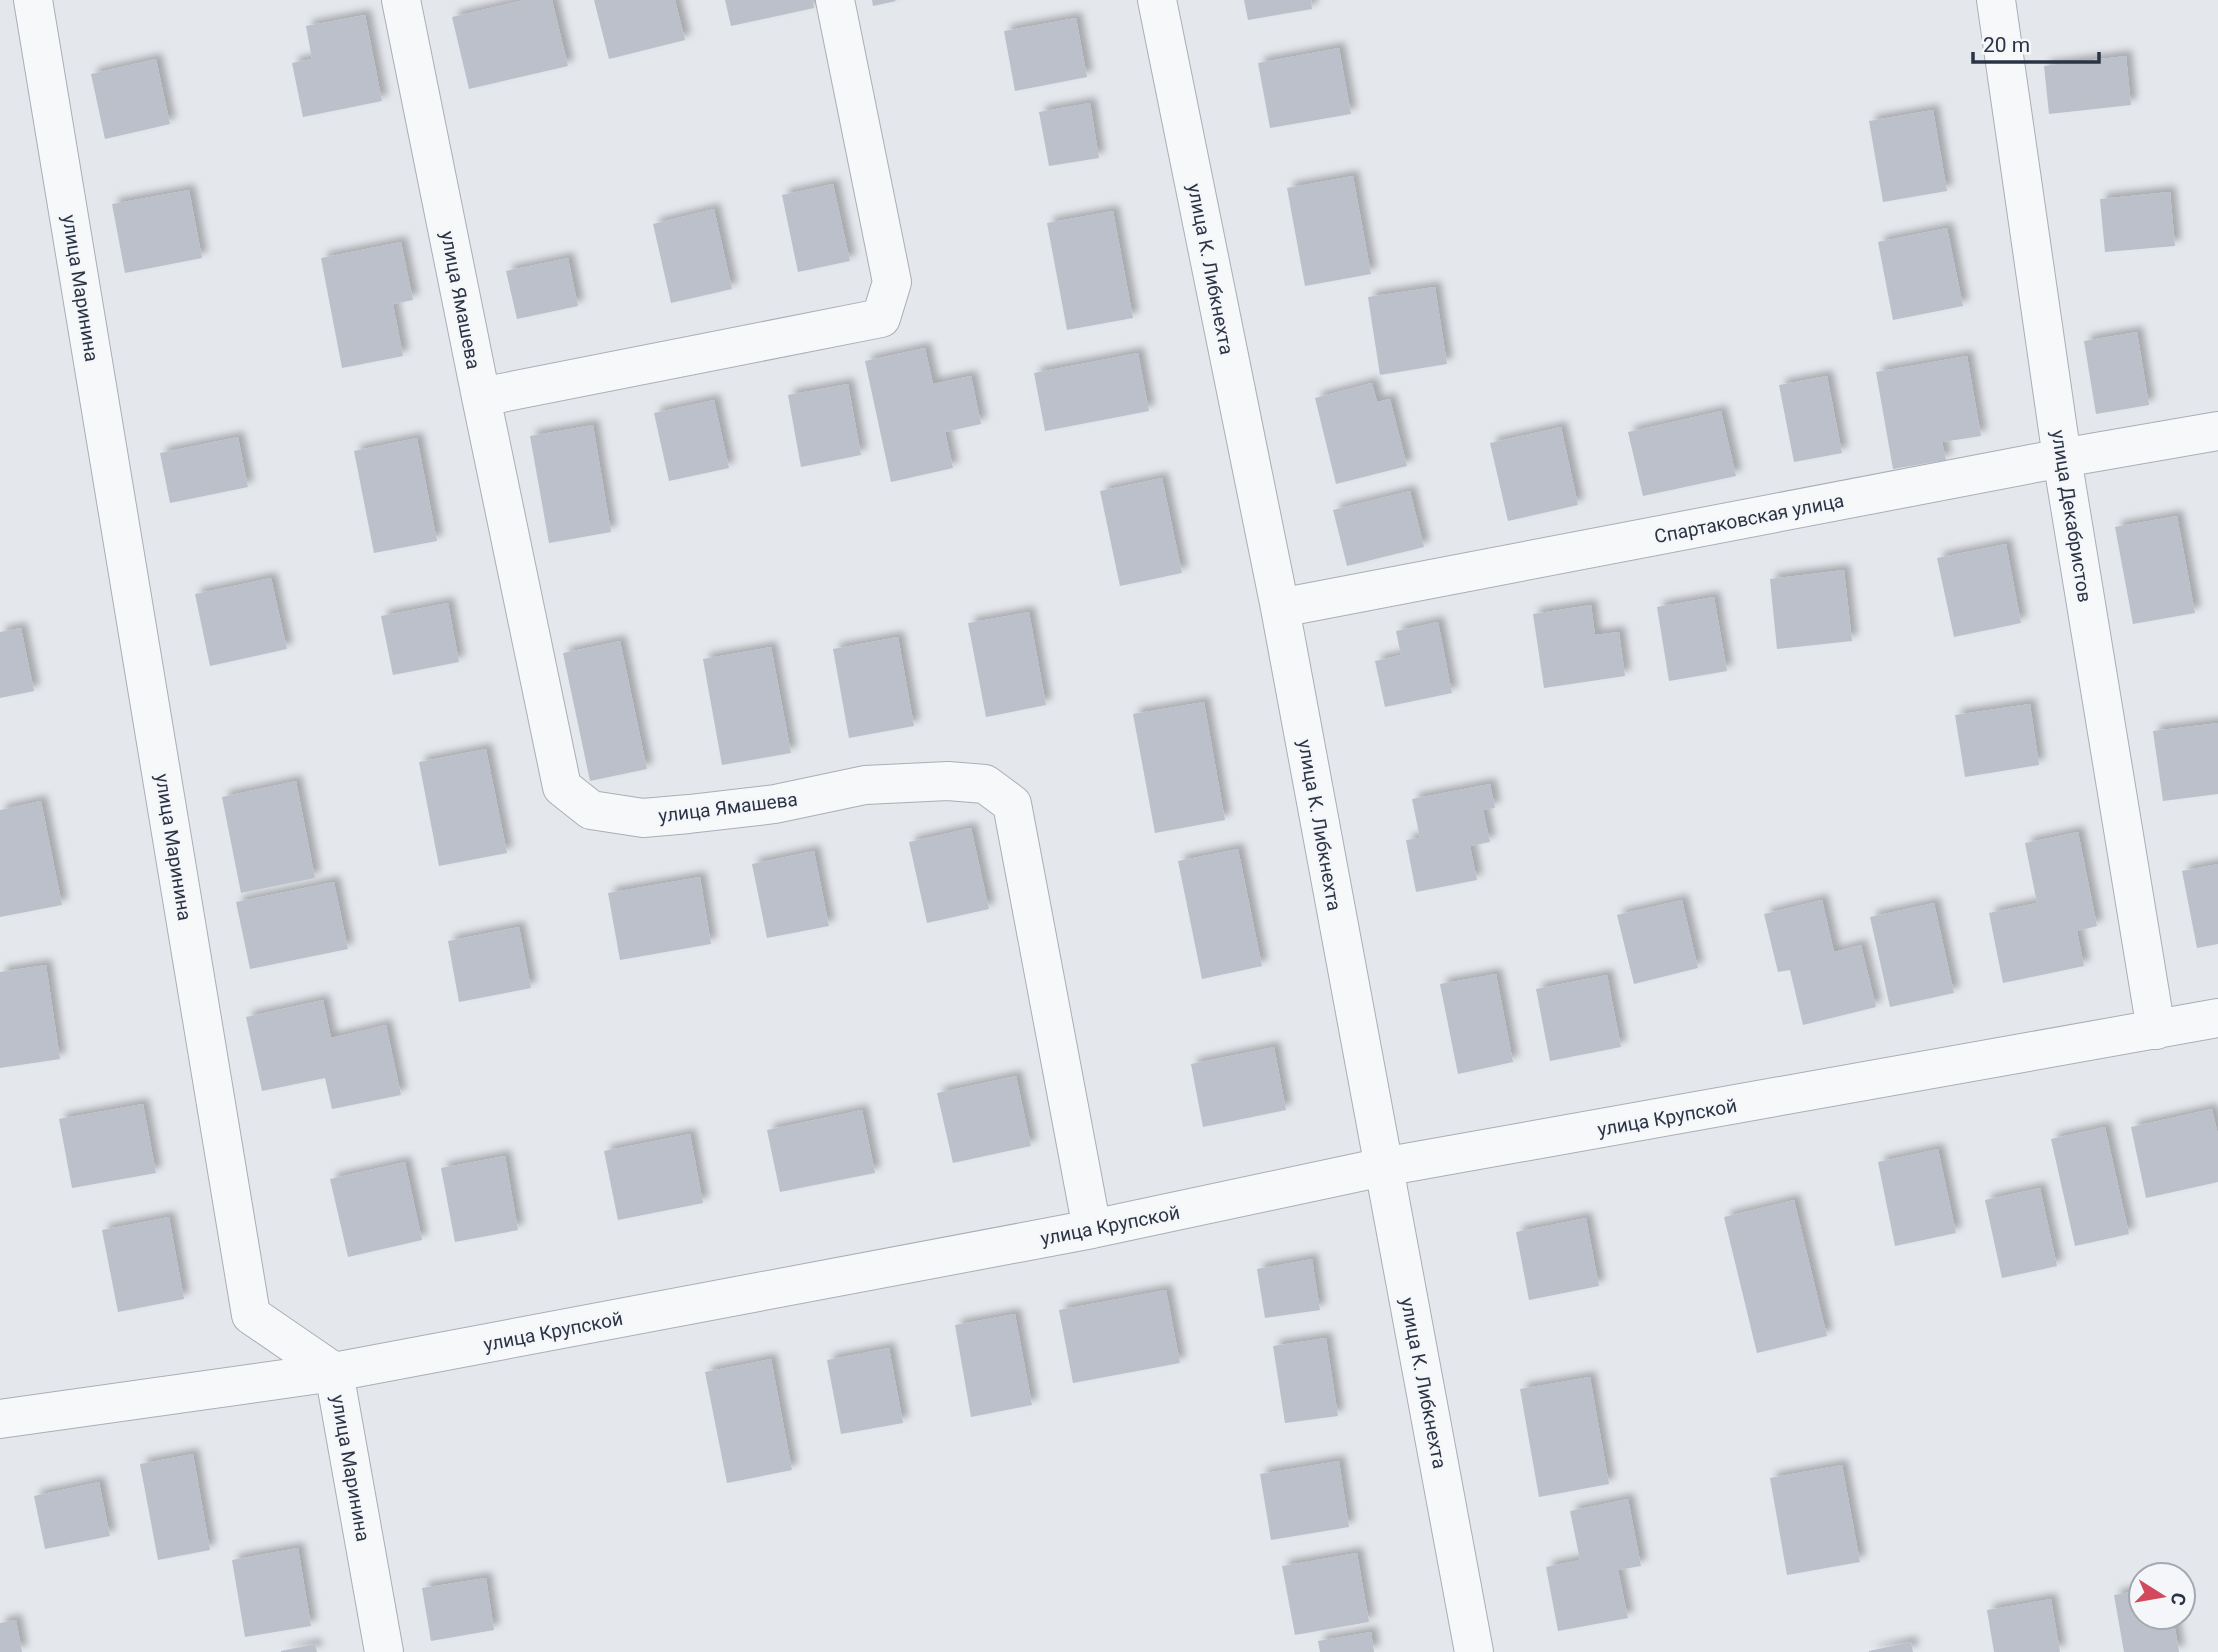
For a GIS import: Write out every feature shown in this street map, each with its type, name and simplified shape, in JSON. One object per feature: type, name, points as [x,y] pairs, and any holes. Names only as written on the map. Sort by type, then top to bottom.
[{"type":"street","name":"улица Маринина","points":[[33,0],[251,1315],[334,1372],[384,1652]]},
{"type":"street","name":"улица Ямашева","points":[[401,0],[562,787],[591,810],[643,818],[775,804],[865,785],[948,781],[985,784],[1012,804],[1093,1229]]},
{"type":"street","points":[[481,397],[881,318],[892,282],[835,0]]},
{"type":"street","name":"улица К. Либкнехта","points":[[1157,0],[1280,608],[1474,1652]]},
{"type":"street","name":"улица Декабристов","points":[[1996,0],[2062,457],[2156,1030]]},
{"type":"street","name":"Спартаковская улица","points":[[1280,608],[2062,457],[2218,431]]},
{"type":"street","name":"улица Крупской","points":[[0,1419],[334,1372],[1093,1229],[1383,1167],[2218,1018]]},
{"type":"building","points":[[524,0],[552,0],[568,66],[469,89],[452,17]]},
{"type":"building","points":[[594,0],[675,0],[685,40],[609,59]]},
{"type":"building","points":[[725,0],[812,0],[814,8],[731,26]]},
{"type":"building","points":[[872,0],[895,0],[896,1],[873,6]]},
{"type":"building","points":[[1244,0],[1311,0],[1312,9],[1248,20]]},
{"type":"building","points":[[365,15],[382,101],[303,117],[292,63],[312,59],[306,26]]},
{"type":"building","points":[[1076,18],[1087,77],[1015,91],[1004,31]]},
{"type":"building","points":[[1339,48],[1351,114],[1270,128],[1258,63]]},
{"type":"building","points":[[2126,56],[2131,105],[2049,114],[2044,66]]},
{"type":"building","points":[[156,59],[170,124],[105,139],[91,74]]},
{"type":"building","points":[[1090,103],[1099,158],[1049,166],[1039,112]]},
{"type":"building","points":[[1933,110],[1947,191],[1883,202],[1869,121]]},
{"type":"building","points":[[1353,176],[1371,274],[1305,286],[1287,188]]},
{"type":"building","points":[[833,184],[850,261],[798,272],[782,195]]},
{"type":"building","points":[[189,190],[202,258],[125,273],[112,204]]},
{"type":"building","points":[[2170,192],[2175,246],[2105,252],[2100,199]]},
{"type":"building","points":[[714,209],[732,289],[671,303],[653,224]]},
{"type":"building","points":[[1113,211],[1133,318],[1067,330],[1047,223]]},
{"type":"building","points":[[1947,228],[1963,306],[1893,320],[1878,242]]},
{"type":"building","points":[[401,242],[413,300],[393,304],[403,356],[342,368],[321,258]]},
{"type":"building","points":[[568,258],[578,306],[517,319],[506,271]]},
{"type":"building","points":[[1435,287],[1447,364],[1380,375],[1368,297]]},
{"type":"building","points":[[2137,332],[2149,405],[2096,414],[2084,341]]},
{"type":"building","points":[[925,348],[933,384],[971,376],[981,424],[945,432],[953,468],[891,482],[865,361]]},
{"type":"building","points":[[1138,353],[1149,411],[1045,431],[1034,373]]},
{"type":"building","points":[[1967,356],[1981,436],[1942,442],[1946,460],[1893,469],[1876,372]]},
{"type":"building","points":[[1827,376],[1842,453],[1794,462],[1779,385]]},
{"type":"building","points":[[1372,383],[1377,402],[1390,399],[1407,466],[1336,484],[1315,398]]},
{"type":"building","points":[[848,384],[861,455],[801,467],[788,395]]},
{"type":"building","points":[[714,400],[729,468],[669,481],[654,413]]},
{"type":"building","points":[[1721,411],[1736,476],[1643,496],[1628,432]]},
{"type":"building","points":[[593,425],[611,532],[549,543],[530,436]]},
{"type":"building","points":[[1561,427],[1578,505],[1508,521],[1490,443]]},
{"type":"building","points":[[238,437],[248,487],[170,503],[160,453]]},
{"type":"building","points":[[417,438],[437,541],[374,553],[354,451]]},
{"type":"building","points":[[1162,478],[1182,573],[1120,586],[1100,491]]},
{"type":"building","points":[[1410,491],[1424,547],[1347,566],[1333,510]]},
{"type":"building","points":[[2177,516],[2195,613],[2133,624],[2115,527]]},
{"type":"building","points":[[2006,544],[2021,623],[1954,637],[1937,558]]},
{"type":"building","points":[[1844,570],[1852,641],[1777,649],[1770,579]]},
{"type":"building","points":[[271,578],[287,649],[210,666],[195,594]]},
{"type":"building","points":[[1714,597],[1727,671],[1669,681],[1657,607]]},
{"type":"building","points":[[448,603],[459,662],[393,675],[381,616]]},
{"type":"building","points":[[1591,605],[1595,635],[1619,632],[1625,676],[1544,688],[1533,614]]},
{"type":"building","points":[[1029,612],[1046,705],[986,717],[968,623]]},
{"type":"building","points":[[1438,622],[1452,693],[1385,707],[1375,661],[1401,655],[1396,631]]},
{"type":"building","points":[[21,628],[34,691],[0,698],[0,632]]},
{"type":"building","points":[[898,637],[914,726],[849,738],[833,649]]},
{"type":"building","points":[[620,641],[647,769],[590,781],[563,653]]},
{"type":"building","points":[[771,647],[791,753],[722,765],[703,659]]},
{"type":"building","points":[[1204,702],[1225,820],[1155,833],[1133,714]]},
{"type":"building","points":[[2030,704],[2039,765],[1965,777],[1955,715]]},
{"type":"building","points":[[2218,723],[2218,794],[2163,801],[2153,731]]},
{"type":"building","points":[[486,749],[507,853],[439,866],[419,762]]},
{"type":"building","points":[[296,781],[315,878],[241,893],[222,797]]},
{"type":"building","points":[[1490,784],[1495,808],[1483,810],[1490,842],[1470,846],[1477,880],[1416,892],[1406,840],[1420,838],[1412,799]]},
{"type":"building","points":[[41,801],[62,905],[0,917],[0,810]]},
{"type":"building","points":[[971,828],[989,909],[927,923],[909,842]]},
{"type":"building","points":[[2078,832],[2097,926],[2077,931],[2084,966],[2003,983],[1989,913],[2037,903],[2025,843]]},
{"type":"building","points":[[1238,849],[1262,966],[1202,979],[1178,861]]},
{"type":"building","points":[[814,851],[829,926],[767,938],[752,864]]},
{"type":"building","points":[[2218,864],[2218,944],[2197,948],[2182,871]]},
{"type":"building","points":[[700,877],[711,944],[620,960],[608,893]]},
{"type":"building","points":[[334,882],[348,949],[250,969],[236,902]]},
{"type":"building","points":[[1682,900],[1698,968],[1634,984],[1617,915]]},
{"type":"building","points":[[1822,900],[1834,952],[1861,945],[1876,1007],[1803,1025],[1790,970],[1778,972],[1764,914]]},
{"type":"building","points":[[1934,903],[1954,993],[1890,1007],[1870,917]]},
{"type":"building","points":[[519,927],[531,988],[459,1002],[448,941]]},
{"type":"building","points":[[46,965],[60,1059],[0,1068],[0,972]]},
{"type":"building","points":[[1496,974],[1513,1062],[1458,1074],[1440,984]]},
{"type":"building","points":[[1607,975],[1621,1047],[1550,1061],[1536,989]]},
{"type":"building","points":[[323,1000],[331,1038],[386,1025],[401,1095],[332,1109],[325,1078],[262,1091],[246,1017]]},
{"type":"building","points":[[1274,1047],[1286,1110],[1203,1127],[1191,1064]]},
{"type":"building","points":[[1016,1076],[1031,1146],[953,1163],[937,1093]]},
{"type":"building","points":[[143,1104],[156,1173],[72,1188],[59,1119]]},
{"type":"building","points":[[2212,1109],[2218,1135],[2218,1182],[2146,1198],[2131,1127]]},
{"type":"building","points":[[862,1110],[875,1173],[780,1192],[767,1130]]},
{"type":"building","points":[[2105,1127],[2129,1234],[2075,1246],[2051,1139]]},
{"type":"building","points":[[690,1134],[703,1203],[618,1220],[604,1151]]},
{"type":"building","points":[[1938,1149],[1956,1233],[1895,1246],[1878,1162]]},
{"type":"building","points":[[505,1156],[518,1230],[455,1242],[441,1168]]},
{"type":"building","points":[[405,1162],[422,1240],[348,1257],[330,1179]]},
{"type":"building","points":[[2040,1188],[2057,1266],[2002,1278],[1985,1200]]},
{"type":"building","points":[[1794,1200],[1827,1336],[1757,1353],[1724,1217]]},
{"type":"building","points":[[169,1217],[184,1299],[118,1312],[102,1230]]},
{"type":"building","points":[[1586,1218],[1599,1286],[1529,1300],[1516,1232]]},
{"type":"building","points":[[1312,1259],[1320,1310],[1265,1318],[1257,1269]]},
{"type":"building","points":[[1166,1290],[1180,1363],[1073,1383],[1059,1310]]},
{"type":"building","points":[[1015,1314],[1032,1405],[971,1417],[955,1325]]},
{"type":"building","points":[[1326,1338],[1338,1416],[1285,1423],[1273,1346]]},
{"type":"building","points":[[889,1348],[903,1423],[841,1434],[827,1360]]},
{"type":"building","points":[[771,1359],[792,1470],[727,1483],[705,1372]]},
{"type":"building","points":[[1590,1377],[1609,1484],[1539,1497],[1520,1389]]},
{"type":"building","points":[[193,1454],[210,1550],[158,1560],[140,1464]]},
{"type":"building","points":[[1339,1461],[1349,1527],[1271,1540],[1260,1474]]},
{"type":"building","points":[[1842,1465],[1860,1562],[1787,1575],[1770,1478]]},
{"type":"building","points":[[99,1482],[110,1536],[45,1549],[34,1496]]},
{"type":"building","points":[[1628,1499],[1641,1566],[1618,1570],[1628,1618],[1558,1631],[1546,1567],[1580,1560],[1570,1511]]},
{"type":"building","points":[[298,1548],[311,1626],[245,1637],[232,1560]]},
{"type":"building","points":[[1357,1553],[1369,1622],[1295,1635],[1282,1566]]},
{"type":"building","points":[[486,1578],[494,1630],[431,1641],[422,1588]]},
{"type":"building","points":[[2127,1593],[2127,1631],[2175,1631],[2179,1652],[2124,1652],[2114,1595]]},
{"type":"building","points":[[2051,1599],[2060,1652],[1994,1652],[1987,1610]]},
{"type":"building","points":[[16,1620],[22,1652],[0,1652],[0,1623]]},
{"type":"building","points":[[1371,1632],[1374,1652],[1320,1652],[1318,1641]]},
{"type":"building","points":[[1911,1642],[1913,1652],[1869,1652],[1869,1651]]},
{"type":"building","points":[[315,1644],[317,1652],[281,1652],[281,1651]]}]
